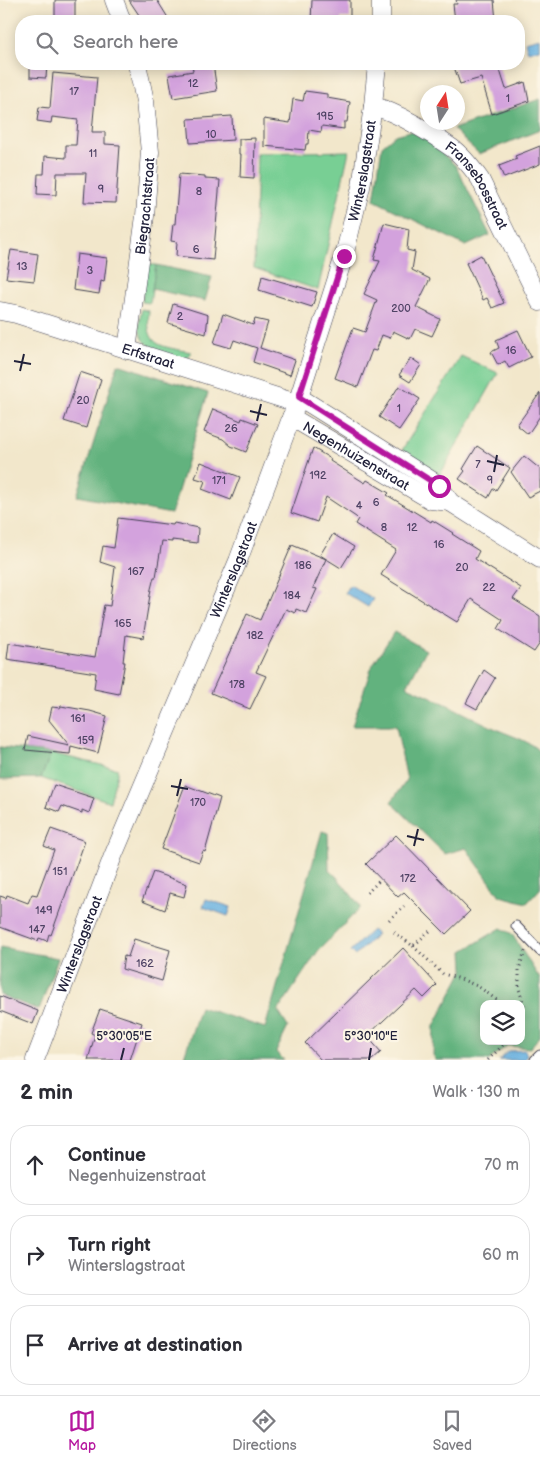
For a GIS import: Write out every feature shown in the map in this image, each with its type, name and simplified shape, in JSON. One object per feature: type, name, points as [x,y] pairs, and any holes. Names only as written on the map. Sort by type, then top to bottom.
[{"type":"street","points":[[114,0],[120,15]]},
{"type":"street","points":[[381,0],[381,15]]},
{"type":"street","name":"Biegrachtstraat","points":[[126,350],[145,216],[150,152],[145,102],[138,70]]},
{"type":"street","name":"Winterslagstraat","points":[[35,1060],[110,864],[238,561],[295,405],[344,256],[361,187],[376,70]]},
{"type":"street","name":"Fransebosstraat","points":[[373,106],[389,110],[452,148],[467,162],[480,180],[540,302]]},
{"type":"street","name":"Erfstraat","points":[[0,311],[16,314],[295,405]]},
{"type":"street","name":"Negenhuizenstraat","points":[[295,405],[431,500],[450,502],[540,559]]},
{"type":"lane","points":[[516,926],[540,951]]},
{"type":"lane","points":[[535,1060],[540,1055]]},
{"type":"path","points":[[366,893],[379,881]]},
{"type":"path","points":[[388,920],[404,906]]},
{"type":"path","points":[[414,946],[430,931]]},
{"type":"path","points":[[394,932],[414,946],[443,974],[461,979],[496,1000]]},
{"type":"path","points":[[521,1000],[519,969],[522,956],[531,942]]},
{"type":"path","points":[[488,1060],[503,1045]]},
{"type":"green space","points":[[540,99],[540,130],[479,154],[454,130],[465,130],[465,125]]},
{"type":"green space","points":[[411,131],[430,142],[456,166],[490,235],[466,246],[374,200],[382,146],[395,135]]},
{"type":"green space","points":[[349,151],[318,290],[254,268],[257,153]]},
{"type":"green space","points":[[146,265],[156,265],[150,303],[142,302]]},
{"type":"green space","points":[[156,265],[212,277],[205,301],[152,289]]},
{"type":"green space","points":[[142,309],[149,311],[148,323],[153,339],[163,346],[191,352],[187,360],[156,350],[144,340],[140,333],[139,325]]},
{"type":"green space","points":[[461,356],[498,373],[440,475],[402,450]]},
{"type":"green space","points":[[118,364],[208,393],[171,514],[77,496]]},
{"type":"green space","points":[[394,632],[426,650],[407,686],[523,740],[540,752],[540,889],[527,903],[500,896],[466,848],[445,854],[391,802],[407,780],[396,726],[352,726],[372,666]]},
{"type":"green space","points":[[0,747],[51,753],[41,778],[0,779]]},
{"type":"green space","points":[[51,753],[118,769],[110,802],[41,778]]},
{"type":"green space","points":[[322,831],[328,833],[329,870],[361,907],[318,951],[278,1011],[288,1027],[276,1052],[284,1060],[183,1060],[200,1007],[265,1028]]},
{"type":"green space","points":[[501,928],[512,934],[540,979],[540,1036],[530,1048],[507,1046],[489,1060],[436,1060],[433,1055],[434,1026],[464,969],[463,951]]},
{"type":"green space","points":[[0,947],[58,958],[39,1010],[0,995]]},
{"type":"water","points":[[540,38],[540,49],[528,52],[525,42]]},
{"type":"water","points":[[350,585],[373,599],[368,607],[345,593]]},
{"type":"water","points":[[206,899],[231,907],[228,916],[203,907]]},
{"type":"water","points":[[372,930],[377,934],[355,956],[350,951]]},
{"type":"water","points":[[525,1050],[527,1056],[523,1060],[499,1060],[509,1051]]},
{"type":"building","points":[[55,0],[75,0],[75,15],[55,15]]},
{"type":"building","points":[[129,0],[157,0],[166,15],[139,15]]},
{"type":"building","points":[[312,0],[350,0],[350,15],[311,15]]},
{"type":"building","points":[[456,0],[494,0],[495,15],[454,15],[453,4],[457,4]]},
{"type":"building","points":[[30,70],[47,70],[46,78],[30,77]]},
{"type":"building","points":[[214,70],[217,91],[173,98],[169,75]]},
{"type":"building","points":[[455,70],[500,70],[506,89],[525,82],[529,101],[492,114],[481,78],[460,84]]},
{"type":"building","points":[[53,73],[97,77],[92,132],[105,132],[105,144],[120,145],[116,203],[84,202],[86,173],[57,173],[56,195],[37,194],[38,174],[44,174],[45,156],[66,158],[66,145],[76,145],[78,120],[52,117],[51,123],[37,121],[39,107],[50,108]]},
{"type":"building","points":[[305,91],[327,94],[327,98],[350,102],[347,122],[344,122],[344,129],[322,126],[321,132],[309,130],[308,144],[306,144],[305,150],[264,146],[264,119],[290,123],[293,99],[303,101]]},
{"type":"building","points":[[232,116],[233,140],[190,143],[188,119]]},
{"type":"building","points":[[255,138],[254,178],[240,177],[241,154],[239,154],[239,139]]},
{"type":"building","points":[[540,146],[540,164],[504,178],[499,166],[517,159],[515,156]]},
{"type":"building","points":[[179,174],[205,176],[205,179],[220,180],[213,260],[176,256],[177,242],[171,241],[173,224],[175,224]]},
{"type":"building","points":[[384,223],[409,229],[407,250],[415,252],[412,270],[430,279],[416,307],[440,319],[432,336],[415,329],[410,339],[393,331],[390,338],[382,335],[376,351],[372,350],[358,387],[335,378],[353,328],[365,332],[377,300],[364,294],[380,261],[374,260]]},
{"type":"building","points":[[11,250],[38,254],[34,281],[6,278]]},
{"type":"building","points":[[77,254],[107,258],[104,282],[101,281],[99,294],[73,290]]},
{"type":"building","points":[[481,255],[504,303],[492,308],[487,298],[483,300],[466,263]]},
{"type":"building","points":[[262,276],[317,292],[312,307],[259,290]]},
{"type":"building","points":[[173,304],[208,315],[206,334],[168,323]]},
{"type":"building","points":[[223,314],[253,325],[255,319],[268,322],[260,348],[295,360],[290,375],[253,362],[257,348],[234,340],[231,348],[214,343]]},
{"type":"building","points":[[518,330],[531,357],[509,368],[505,361],[498,365],[491,352],[499,348],[496,340]]},
{"type":"building","points":[[411,358],[421,365],[410,382],[399,375]]},
{"type":"building","points":[[80,372],[101,379],[86,428],[64,421]]},
{"type":"building","points":[[399,386],[420,399],[399,430],[379,417]]},
{"type":"building","points":[[540,393],[540,416],[528,434],[517,425]]},
{"type":"building","points":[[213,409],[241,421],[242,418],[258,424],[246,452],[231,446],[223,439],[204,432]]},
{"type":"building","points":[[477,446],[510,468],[496,490],[493,489],[488,498],[459,479]]},
{"type":"building","points":[[313,448],[365,483],[367,480],[389,493],[387,495],[453,533],[479,551],[475,559],[521,588],[513,599],[540,616],[540,643],[534,652],[498,629],[503,620],[471,599],[457,622],[381,575],[396,550],[355,524],[358,519],[356,517],[326,497],[317,522],[291,513]]},
{"type":"building","points":[[524,456],[540,469],[540,491],[528,497],[511,472]]},
{"type":"building","points":[[201,462],[240,477],[231,500],[202,489],[205,481],[195,478]]},
{"type":"building","points":[[118,518],[173,525],[174,523],[198,528],[197,543],[172,540],[172,542],[162,541],[156,577],[154,577],[151,589],[143,638],[126,635],[123,662],[125,662],[119,694],[94,689],[96,673],[7,659],[9,643],[95,657],[104,605],[110,606],[115,567],[100,562],[103,546],[114,548]]},
{"type":"building","points":[[333,534],[354,547],[341,568],[320,555]]},
{"type":"building","points":[[292,545],[326,559],[313,588],[317,589],[306,613],[296,609],[295,613],[286,609],[256,672],[266,676],[250,709],[211,693],[247,614],[260,620]]},
{"type":"building","points":[[484,670],[495,678],[477,709],[466,703]]},
{"type":"building","points":[[61,706],[107,716],[98,753],[71,746],[70,754],[25,750],[28,736],[69,745],[49,720],[52,707],[60,708]]},
{"type":"building","points":[[54,785],[94,798],[89,813],[82,810],[82,813],[62,806],[59,812],[46,807]]},
{"type":"building","points":[[185,785],[220,798],[205,852],[203,851],[199,862],[161,849]]},
{"type":"building","points":[[51,829],[85,841],[51,935],[49,934],[47,941],[39,938],[38,941],[0,927],[0,896],[6,898],[7,895],[28,903],[32,894],[37,895],[54,850],[44,846]]},
{"type":"building","points":[[396,835],[470,911],[446,934],[404,892],[398,897],[366,864]]},
{"type":"building","points":[[153,872],[187,884],[184,897],[170,893],[165,910],[142,901]]},
{"type":"building","points":[[134,939],[170,950],[162,981],[122,969],[124,956],[128,957]]},
{"type":"building","points":[[403,948],[437,985],[424,998],[416,990],[367,1036],[381,1052],[372,1060],[321,1060],[305,1043]]},
{"type":"building","points":[[0,996],[38,1011],[33,1024],[0,1011]]},
{"type":"building","points":[[100,1009],[142,1023],[130,1060],[88,1060],[95,1035],[91,1033]]},
{"type":"route","points":[[344,256],[299,397],[439,486]]}]
